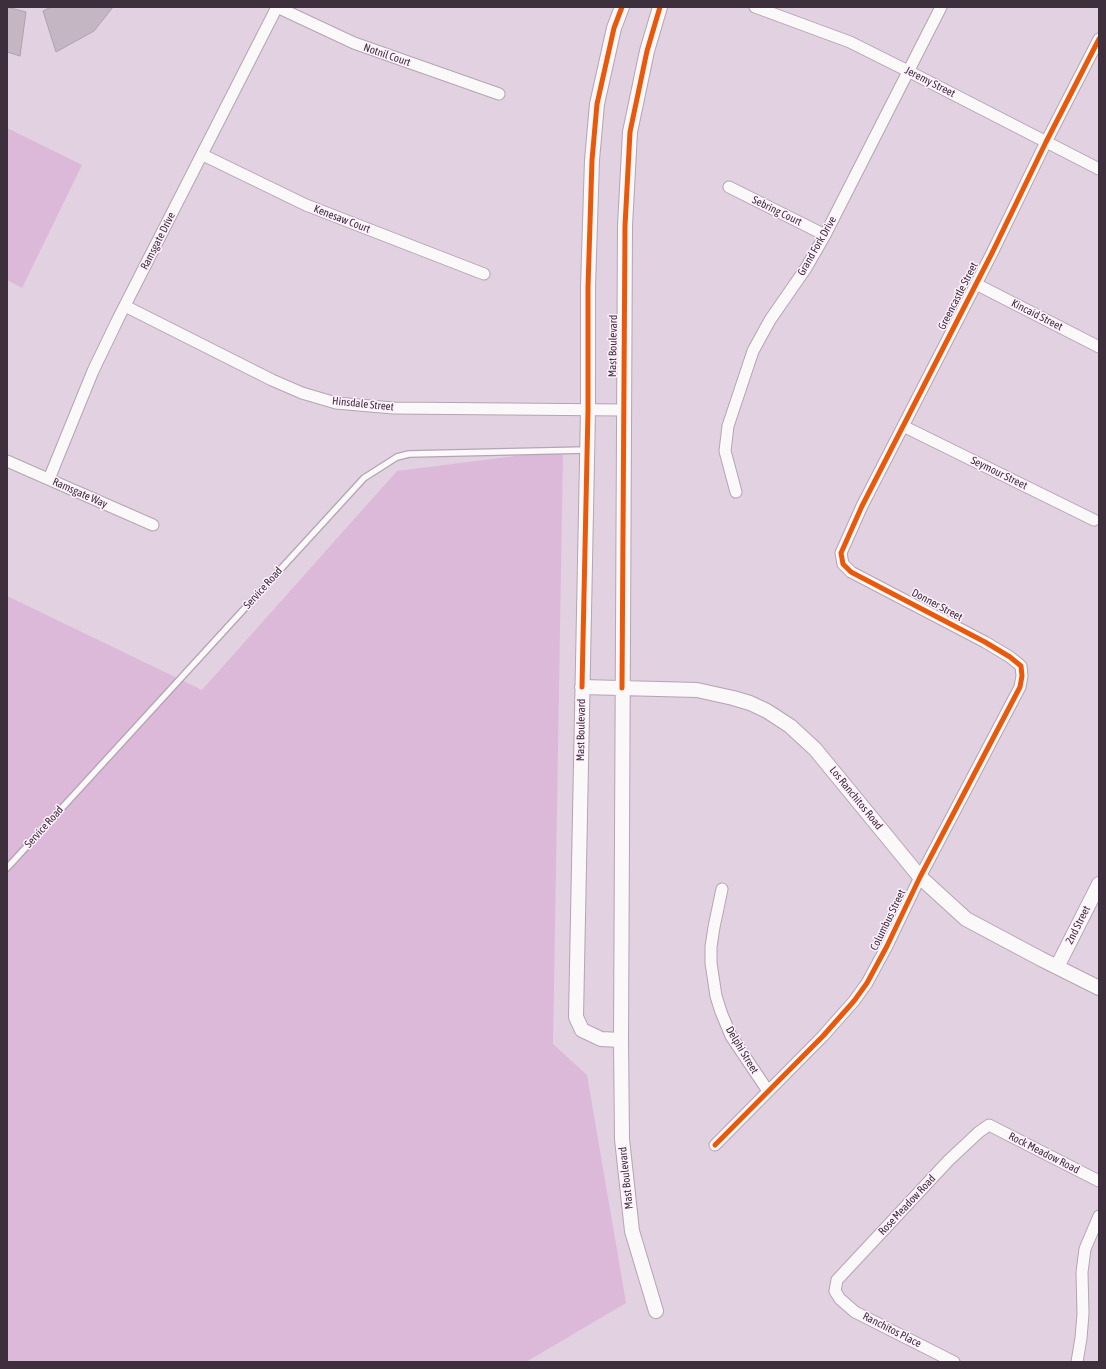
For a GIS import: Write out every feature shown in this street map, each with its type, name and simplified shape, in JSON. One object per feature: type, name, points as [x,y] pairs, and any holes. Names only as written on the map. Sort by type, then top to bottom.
[{"type":"street","name":"Notnil Court","points":[[277,7],[354,43],[499,94]]},
{"type":"street","name":"Ramsgate Drive","points":[[49,479],[93,371],[277,7]]},
{"type":"street","name":"Mast Boulevard","points":[[621,1040],[601,1039],[582,1030],[576,1017],[588,450],[588,287],[592,160],[597,104],[614,28],[622,7]]},
{"type":"street","name":"Mast Boulevard","points":[[656,1311],[632,1231],[622,1139],[622,688],[624,226],[630,132],[647,51],[660,7]]},
{"type":"street","name":"Jeremy Street","points":[[754,7],[850,42],[1099,169]]},
{"type":"street","name":"Grand Fork Drive","points":[[736,492],[725,451],[728,426],[753,351],[770,320],[806,268],[941,7]]},
{"type":"street","name":"Greencastle Street","points":[[843,564],[841,553],[846,540],[1099,39]]},
{"type":"street","name":"Kenesaw Court","points":[[203,155],[306,205],[484,274]]},
{"type":"street","name":"Sebring Court","points":[[729,187],[824,235]]},
{"type":"street","name":"Kincaid Street","points":[[976,284],[1099,347]]},
{"type":"street","name":"Hinsdale Street","points":[[125,306],[272,380],[302,393],[336,403],[393,408],[623,410]]},
{"type":"street","name":"Seymour Street","points":[[903,426],[1094,520]]},
{"type":"street","name":"Ramsgate Way","points":[[7,462],[153,525]]},
{"type":"street","name":"Donner Street","points":[[843,564],[851,572],[985,642],[1010,657],[1021,666]]},
{"type":"street","name":"Columbus Street","points":[[715,1145],[823,1036],[854,1001],[867,983],[887,946],[920,877],[1020,687],[1022,676],[1021,666]]},
{"type":"street","name":"Los Ranchitos Road","points":[[582,688],[697,690],[713,692],[750,703],[764,709],[787,723],[815,749],[920,877],[966,919],[1099,988]]},
{"type":"street","name":"2nd Street","points":[[1058,967],[1099,884]]},
{"type":"street","name":"Delphi Street","points":[[722,889],[711,947],[712,969],[716,996],[731,1036],[768,1091]]},
{"type":"street","name":"Rock Meadow Road","points":[[989,1125],[1099,1181]]},
{"type":"street","name":"Rose Meadow Road","points":[[835,1292],[837,1280],[949,1160],[978,1132],[989,1125]]},
{"type":"street","points":[[1077,1362],[1081,1338],[1082,1272],[1085,1249],[1099,1216]]},
{"type":"street","name":"Ranchitos Place","points":[[835,1292],[840,1299],[856,1312],[954,1362]]},
{"type":"lane","name":"Service Road","points":[[7,868],[364,478],[397,457],[409,454],[588,450]]},
{"type":"shaded area","points":[[7,128],[82,165],[22,288],[7,280]]},
{"type":"shaded area","points":[[563,450],[553,1044],[587,1075],[626,1303],[526,1362],[7,1362],[7,596],[202,690],[397,471]]},
{"type":"building","points":[[7,7],[26,12],[20,56],[7,52]]},
{"type":"building","points":[[51,7],[113,7],[94,31],[56,52],[43,11]]},
{"type":"cycle path","points":[[582,687],[588,410],[588,287],[592,160],[597,104],[614,28],[622,7]]},
{"type":"cycle path","points":[[622,688],[625,226],[630,132],[647,51],[660,7]]},
{"type":"cycle path","points":[[715,1145],[823,1036],[854,1001],[867,983],[887,946],[920,877],[1020,687],[1022,676],[1021,666],[1010,657],[985,642],[851,572],[843,564],[841,553],[862,506],[992,253],[1046,142],[1099,39]]}]
